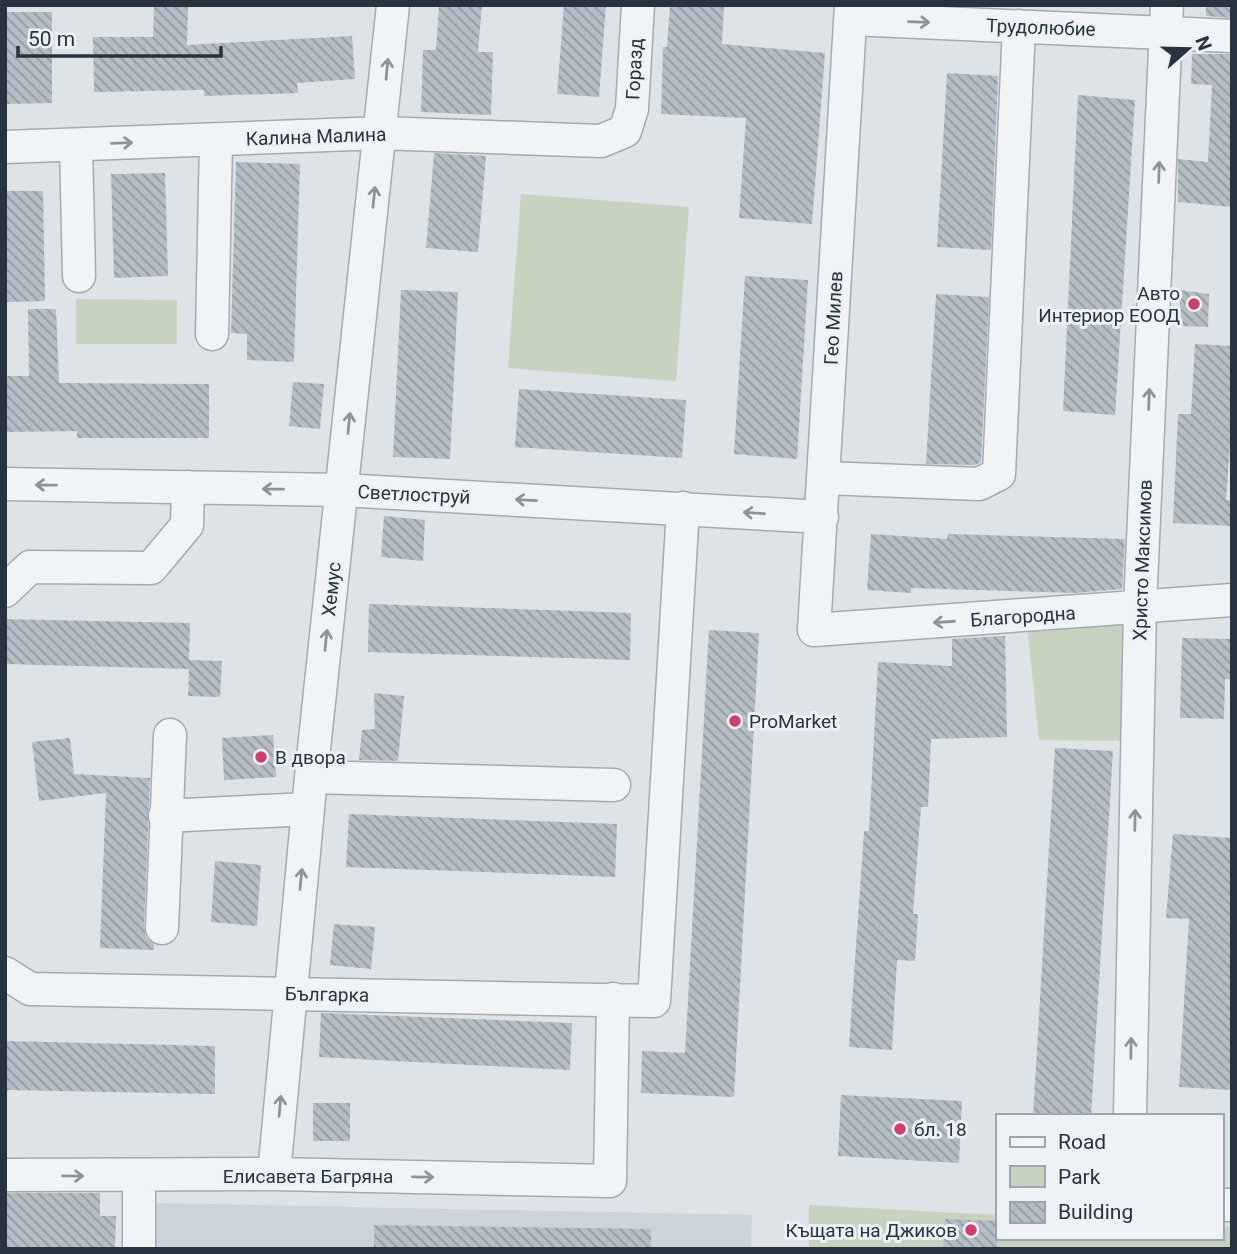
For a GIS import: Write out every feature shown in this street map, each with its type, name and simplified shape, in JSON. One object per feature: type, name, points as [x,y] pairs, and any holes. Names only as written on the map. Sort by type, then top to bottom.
[{"type":"street","name":"Хемус","points":[[274,1174],[311,777],[393,5]]},
{"type":"street","name":"Горазд","points":[[625,131],[632,109],[638,5]]},
{"type":"street","name":"Трудолюбие","points":[[851,12],[1018,26],[1166,19],[1232,36]]},
{"type":"street","name":"Гео Милев","points":[[814,630],[851,12]]},
{"type":"street","name":"Христо Максимов","points":[[1130,1114],[1140,607],[1166,19]]},
{"type":"street","points":[[824,478],[979,484],[999,474],[1018,26]]},
{"type":"street","name":"Калина Малина","points":[[5,147],[381,133],[601,141],[625,131]]},
{"type":"street","points":[[193,301],[205,140]]},
{"type":"street","points":[[205,140],[212,334]]},
{"type":"street","points":[[76,145],[79,276]]},
{"type":"street","name":"Светлоструй","points":[[5,484],[341,491],[822,517]]},
{"type":"street","points":[[5,591],[30,567],[150,568],[187,525],[188,487]]},
{"type":"street","name":"Българка","points":[[5,973],[30,989],[654,1001],[683,508]]},
{"type":"street","name":"Благородна","points":[[814,630],[1232,600]]},
{"type":"street","points":[[162,928],[170,735]]},
{"type":"street","points":[[311,777],[614,785]]},
{"type":"street","points":[[165,816],[308,809]]},
{"type":"street","name":"Елисавета Багряна","points":[[5,1175],[274,1174],[610,1181],[613,999]]},
{"type":"street","points":[[139,1176],[139,1249]]},
{"type":"shaded area","points":[[153,1203],[752,1215],[751,1249],[153,1249]]},
{"type":"green space","points":[[521,194],[689,207],[676,381],[508,368]]},
{"type":"green space","points":[[76,299],[177,300],[177,344],[76,344]]},
{"type":"green space","points":[[1140,607],[1136,741],[1039,740],[1026,616]]},
{"type":"green space","points":[[809,1205],[996,1215],[996,1240],[1223,1240],[1223,1226],[1232,1227],[1232,1249],[809,1249]]},
{"type":"building","points":[[154,5],[188,5],[187,45],[352,36],[355,79],[297,83],[298,93],[204,96],[204,90],[94,92],[93,37],[153,37]]},
{"type":"building","points":[[439,5],[482,5],[478,52],[493,52],[491,115],[421,112],[423,50],[436,50]]},
{"type":"building","points":[[564,5],[606,5],[599,97],[557,94]]},
{"type":"building","points":[[670,5],[724,5],[722,44],[825,53],[812,224],[739,218],[746,118],[661,114],[663,47],[667,47]]},
{"type":"building","points":[[1206,5],[1232,5],[1232,18],[1206,16]]},
{"type":"building","points":[[5,12],[52,12],[52,103],[5,104]]},
{"type":"building","points":[[1192,54],[1232,54],[1232,207],[1178,202],[1178,159],[1208,162],[1212,85],[1191,84]]},
{"type":"building","points":[[947,73],[998,76],[991,250],[937,247]]},
{"type":"building","points":[[1078,95],[1135,100],[1115,415],[1063,411]]},
{"type":"building","points":[[434,153],[486,156],[478,252],[426,248]]},
{"type":"building","points":[[236,162],[300,164],[294,362],[247,360],[247,334],[231,333]]},
{"type":"building","points":[[165,173],[168,276],[114,278],[111,174]]},
{"type":"building","points":[[5,191],[43,191],[45,301],[5,302]]},
{"type":"building","points":[[745,276],[808,280],[797,459],[734,454]]},
{"type":"building","points":[[401,290],[458,292],[450,459],[393,457]]},
{"type":"building","name":"Авто Интериор ЕООД","points":[[1180,290],[1209,294],[1208,327],[1179,326]]},
{"type":"building","points":[[936,294],[989,297],[981,462],[975,465],[926,464]]},
{"type":"building","points":[[28,309],[56,309],[59,383],[209,384],[209,438],[77,438],[77,431],[5,432],[5,376],[29,376]]},
{"type":"building","points":[[1195,344],[1232,346],[1232,418],[1226,500],[1232,500],[1232,526],[1173,523],[1178,414],[1191,414]]},
{"type":"building","points":[[293,382],[324,384],[320,429],[289,426]]},
{"type":"building","points":[[519,389],[686,400],[682,458],[515,447]]},
{"type":"building","points":[[384,516],[425,520],[423,561],[381,557]]},
{"type":"building","points":[[871,534],[947,539],[948,534],[1125,539],[1122,589],[1075,593],[911,588],[911,593],[867,590]]},
{"type":"building","points":[[369,604],[631,613],[630,660],[368,652]]},
{"type":"building","points":[[5,619],[190,623],[189,660],[222,661],[220,697],[188,696],[189,669],[5,664]]},
{"type":"building","points":[[709,630],[759,633],[734,1097],[641,1093],[642,1051],[685,1053]]},
{"type":"building","points":[[1005,636],[1007,737],[931,739],[928,807],[921,807],[913,914],[918,914],[915,961],[897,960],[892,1050],[849,1047],[864,831],[869,831],[878,662],[952,666],[952,639]]},
{"type":"building","points":[[1182,638],[1232,639],[1232,680],[1225,679],[1224,719],[1180,718]]},
{"type":"building","points":[[374,693],[404,696],[398,761],[359,760],[362,730],[375,729]]},
{"type":"building","points":[[273,735],[276,777],[224,780],[222,738]]},
{"type":"building","points":[[70,738],[74,774],[150,778],[144,927],[146,937],[154,944],[154,950],[100,948],[106,793],[39,801],[32,742]]},
{"type":"building","points":[[1055,748],[1113,751],[1091,1114],[1033,1114]]},
{"type":"building","points":[[349,814],[617,824],[615,877],[346,867]]},
{"type":"building","points":[[1173,834],[1232,838],[1232,1090],[1179,1087],[1189,919],[1166,918]]},
{"type":"building","points":[[215,861],[261,865],[257,926],[211,922]]},
{"type":"building","points":[[334,924],[375,927],[371,969],[330,965]]},
{"type":"building","points":[[321,1013],[572,1023],[570,1070],[319,1057]]},
{"type":"building","points":[[5,1041],[215,1046],[215,1094],[5,1090]]},
{"type":"building","name":"бл. 18","points":[[841,1095],[962,1101],[959,1163],[838,1156]]},
{"type":"building","points":[[313,1103],[350,1103],[350,1141],[313,1141]]},
{"type":"building","points":[[5,1193],[100,1193],[100,1216],[116,1216],[115,1249],[5,1249]]},
{"type":"building","name":"Къщата на Джиков","points":[[945,1219],[996,1221],[997,1249],[943,1249]]},
{"type":"building","points":[[374,1225],[651,1229],[651,1249],[374,1249]]},
{"type":"place","name":"Авто Интериор ЕООД","points":[[1194,304]]},
{"type":"place","name":"ProMarket","points":[[735,721]]},
{"type":"place","name":"В двора","points":[[261,757]]},
{"type":"place","name":"бл. 18","points":[[900,1129]]},
{"type":"place","name":"Къщата на Джиков","points":[[971,1230]]}]
